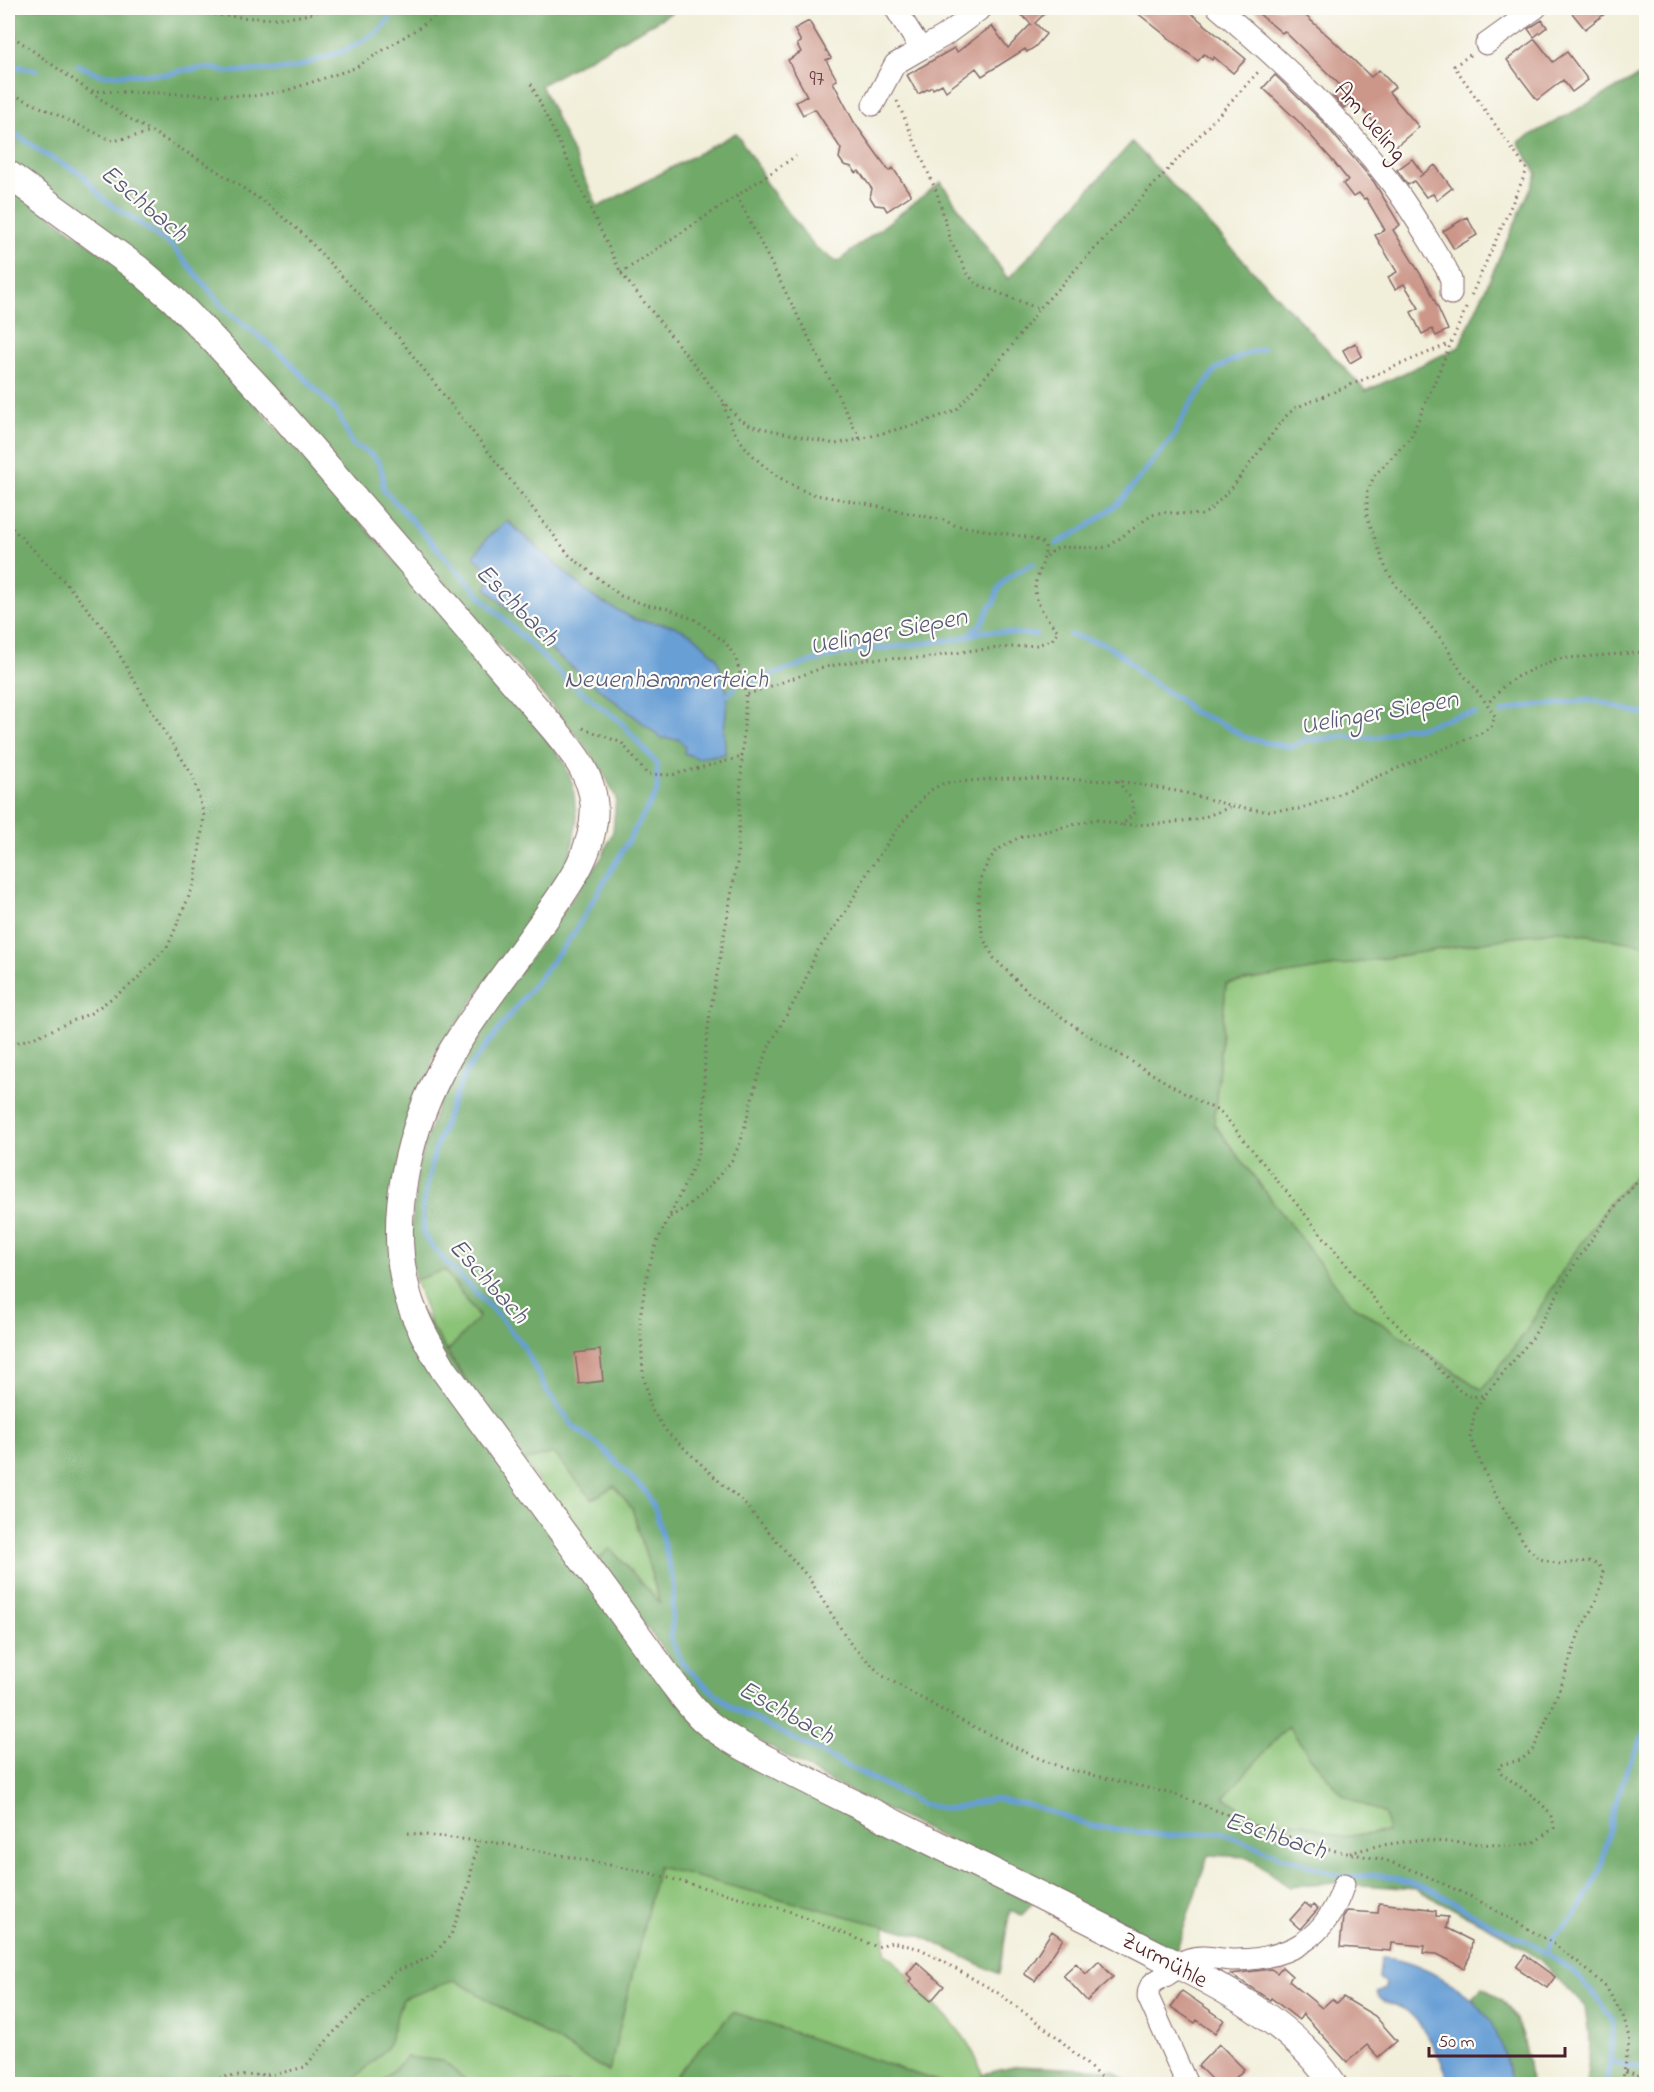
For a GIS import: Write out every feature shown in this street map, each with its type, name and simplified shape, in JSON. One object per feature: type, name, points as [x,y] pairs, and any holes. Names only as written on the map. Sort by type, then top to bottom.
[{"type":"main road","name":"Zurmühle","points":[[8,174],[138,269],[173,299],[209,335],[349,491],[554,729],[574,754],[589,782],[594,803],[593,822],[581,862],[560,898],[452,1051],[430,1096],[412,1146],[401,1198],[399,1250],[409,1299],[429,1345],[444,1370],[672,1682],[703,1719],[737,1743],[792,1773],[1179,1965],[1242,2001],[1275,2024],[1309,2054],[1333,2085]]},
{"type":"street","points":[[895,8],[921,50]]},
{"type":"street","points":[[873,105],[895,64],[944,36],[982,8]]},
{"type":"street","name":"Am Ueling","points":[[1218,8],[1274,55],[1327,108],[1393,185],[1463,299]]},
{"type":"street","points":[[1486,44],[1536,8]]},
{"type":"street","points":[[1186,2085],[1148,1997],[1153,1982],[1187,1959],[1198,1957],[1254,1959],[1293,1949],[1319,1930],[1330,1917],[1344,1884]]},
{"type":"path","points":[[173,8],[229,16],[283,17],[312,13],[324,8]]},
{"type":"path","points":[[90,91],[244,96],[285,91],[355,68],[414,31],[444,8]]},
{"type":"path","points":[[8,33],[120,113],[208,165],[267,204],[302,233],[399,338],[570,556],[621,596],[646,605],[666,608],[696,620],[726,643],[736,659],[747,695],[737,863],[705,1051],[703,1133],[696,1161],[656,1244],[648,1270],[640,1317],[643,1373],[651,1408],[667,1432],[742,1501],[808,1577],[852,1646],[884,1676],[958,1719],[1063,1767],[1177,1795],[1266,1830],[1348,1853],[1385,1860],[1447,1884],[1476,1899],[1551,1942],[1606,1987],[1623,2016],[1630,2037],[1622,2085]]},
{"type":"path","points":[[668,1218],[685,1208],[705,1191],[731,1162],[741,1141],[753,1091],[771,1044],[802,988],[816,953],[846,911],[869,870],[900,825],[928,791],[944,783],[1005,777],[1118,781],[1182,792],[1264,812],[1299,809],[1333,797],[1491,727],[1495,716],[1462,673],[1442,640],[1397,587],[1386,569],[1367,516],[1367,493],[1374,476],[1411,437],[1449,344],[1463,299],[1527,170],[1454,66],[1486,44]]},
{"type":"path","points":[[531,84],[621,273],[724,402],[739,419],[753,426],[836,444],[921,423],[956,410],[1007,352],[1039,309],[1274,55]]},
{"type":"path","points":[[887,77],[937,193],[945,226],[968,275],[977,284],[1039,309]]},
{"type":"path","points":[[8,92],[113,141],[152,132]]},
{"type":"path","points":[[621,273],[796,156]]},
{"type":"path","points":[[737,196],[860,439]]},
{"type":"path","points":[[1046,556],[1059,547],[1102,548],[1109,546],[1152,515],[1162,512],[1202,515],[1231,489],[1275,429],[1295,408],[1449,344]]},
{"type":"path","points":[[724,402],[733,431],[750,452],[766,468],[810,493],[944,520],[954,525],[1032,538],[1045,544],[1046,556],[1035,590],[1044,615],[1058,631],[1052,640],[1037,645],[975,650],[923,658],[869,659],[825,666],[747,695]]},
{"type":"path","points":[[8,524],[65,582],[105,630],[193,776],[204,816],[195,882],[168,946],[133,982],[91,1013],[33,1038],[8,1045]]},
{"type":"path","points":[[1487,704],[1503,687],[1518,676],[1556,659],[1647,652]]},
{"type":"path","points":[[580,727],[622,743],[646,774],[672,775],[742,757]]},
{"type":"path","points":[[1118,781],[1131,799],[1134,813],[1122,825]]},
{"type":"path","points":[[1233,806],[1199,819],[1122,825],[1096,819],[1018,838],[997,850],[988,860],[981,877],[978,903],[983,938],[994,958],[1030,994],[1084,1033],[1222,1113],[1385,1312],[1460,1391],[1471,1397],[1485,1395]]},
{"type":"path","points":[[1348,1853],[1416,1840],[1513,1846],[1533,1843],[1554,1828],[1554,1821],[1549,1812],[1507,1779],[1499,1771],[1499,1765],[1521,1760],[1531,1752],[1537,1742],[1562,1683],[1579,1633],[1595,1603],[1603,1572],[1599,1565],[1588,1561],[1559,1564],[1540,1559],[1527,1548],[1493,1491],[1470,1438],[1475,1410],[1533,1337],[1577,1260],[1616,1205],[1647,1172]]},
{"type":"path","points":[[408,1833],[516,1846],[654,1874],[786,1910],[877,1947],[892,1942],[921,1949],[998,1993],[1057,2037],[1108,2085]]},
{"type":"path","points":[[210,2085],[222,2077],[276,2074],[305,2067],[333,2033],[396,1971],[431,1957],[451,1935],[468,1887],[478,1841]]},
{"type":"path","points":[[1347,1859],[1348,1853]]},
{"type":"path","points":[[1626,2071],[1647,2078]]},
{"type":"path","points":[[1626,2071],[1630,2085]]},
{"type":"green space","points":[[8,8],[680,8],[541,85],[598,207],[736,133],[760,170],[765,182],[814,246],[837,262],[941,182],[1008,279],[1132,142],[1366,391],[1459,347],[1537,174],[1518,142],[1646,72],[1646,945],[1558,930],[1226,984],[1214,1124],[1349,1302],[1482,1390],[1525,1333],[1568,1262],[1611,1201],[1646,1164],[1646,2084],[1586,2084],[1590,2045],[1585,2007],[1540,1960],[1502,1934],[1416,1889],[1335,1883],[1289,1887],[1248,1857],[1208,1855],[1175,1955],[829,1781],[712,1714],[596,1561],[610,1548],[660,1603],[632,1508],[614,1486],[592,1499],[554,1453],[523,1461],[446,1353],[479,1317],[445,1270],[415,1280],[409,1247],[418,1167],[437,1106],[479,1029],[602,857],[613,831],[616,798],[602,770],[581,741],[525,674],[424,562],[63,199],[8,159]],"holes":[[[508,521],[594,598],[636,620],[674,626],[717,658],[728,695],[724,730],[725,754],[684,753],[685,746],[678,739],[662,738],[554,653],[486,588],[493,576]],[[1288,1726],[1311,1758],[1344,1796],[1385,1814],[1387,1832],[1340,1837],[1303,1823],[1259,1820],[1224,1797]]]},
{"type":"green space","points":[[8,184],[145,285],[185,325],[493,671],[564,762],[573,785],[577,821],[571,853],[556,884],[433,1057],[392,1267],[676,1700],[1033,1903],[1022,1915],[1010,1910],[999,1974],[919,1935],[658,1867],[609,2072],[455,1980],[402,1999],[387,2048],[354,2079],[363,2084],[8,2084]]},
{"type":"green space","points":[[1558,930],[1646,945],[1646,1164],[1611,1201],[1568,1262],[1525,1333],[1482,1390],[1349,1302],[1214,1124],[1226,984]]},
{"type":"green space","points":[[444,1270],[479,1318],[446,1353],[433,1330],[415,1280]]},
{"type":"green space","points":[[554,1453],[592,1499],[614,1486],[632,1508],[660,1604],[610,1549],[596,1561],[523,1461]]},
{"type":"green space","points":[[1288,1725],[1311,1758],[1344,1796],[1385,1814],[1388,1832],[1340,1837],[1303,1823],[1259,1820],[1223,1797]]},
{"type":"green space","points":[[658,1866],[885,1926],[885,1953],[912,1979],[909,1982],[956,2027],[973,2053],[985,2084],[945,2084],[733,2012],[668,2084],[467,2084],[468,2082],[406,2057],[380,2084],[363,2084],[354,2079],[387,2048],[402,1999],[455,1980],[609,2072]]},
{"type":"green space","points":[[1482,1988],[1506,2005],[1520,2028],[1527,2055],[1530,2084],[1510,2084],[1508,2068],[1498,2036],[1472,1998]]},
{"type":"green space","points":[[733,2012],[945,2084],[668,2084]]},
{"type":"green space","points":[[406,2057],[443,2061],[468,2082],[467,2084],[380,2084]]},
{"type":"green space","points":[[1017,2066],[1113,2070],[1131,2084],[985,2084],[982,2074]]},
{"type":"water","name":"Neuenhammerteich","points":[[507,521],[594,598],[636,620],[674,626],[693,635],[717,658],[728,695],[724,730],[725,754],[697,758],[684,753],[685,746],[678,739],[662,738],[554,653],[486,588],[493,576],[474,556],[487,538]]},
{"type":"water","points":[[1381,1958],[1401,1961],[1428,1971],[1466,1994],[1478,2005],[1495,2030],[1506,2062],[1510,2084],[1450,2084],[1438,2055],[1421,2026],[1403,2008],[1382,2000],[1376,1993],[1385,1989],[1385,1983],[1379,1978]]},
{"type":"building","points":[[1014,8],[1050,8],[1035,23],[1046,34],[1035,47],[1027,52],[1025,49],[982,76],[976,68],[946,91],[942,84],[918,94],[907,75],[954,48],[957,52],[992,26],[1008,48],[1031,24]]},
{"type":"building","points":[[1131,8],[1185,8],[1246,59],[1233,73],[1214,57],[1212,60],[1204,54],[1198,61]]},
{"type":"building","points":[[1252,8],[1297,8],[1371,77],[1379,70],[1395,87],[1389,92],[1419,127],[1395,147],[1354,100],[1344,108],[1333,96],[1342,87],[1284,31],[1282,33]]},
{"type":"building","points":[[1568,8],[1612,8],[1585,29]]},
{"type":"building","points":[[1542,20],[1547,27],[1534,37],[1528,29]]},
{"type":"building","points":[[809,21],[831,58],[826,60],[837,80],[833,82],[854,122],[889,171],[893,168],[911,195],[887,211],[884,206],[875,205],[870,197],[872,189],[859,171],[856,173],[852,167],[844,165],[839,158],[841,149],[815,109],[803,115],[796,102],[807,96],[788,60],[801,52],[797,44],[801,42],[794,29]]},
{"type":"building","points":[[1535,39],[1553,62],[1567,52],[1588,80],[1572,92],[1563,80],[1537,100],[1507,60]]},
{"type":"building","points":[[1275,75],[1322,121],[1374,182],[1400,225],[1393,230],[1428,286],[1448,330],[1436,336],[1432,329],[1422,334],[1411,312],[1419,308],[1404,284],[1395,289],[1388,277],[1397,272],[1375,235],[1385,230],[1366,198],[1364,199],[1359,193],[1353,197],[1343,184],[1348,180],[1333,161],[1298,121],[1263,88]]},
{"type":"building","points":[[1412,159],[1423,174],[1435,165],[1452,188],[1437,200],[1433,194],[1426,197],[1414,181],[1408,185],[1397,170]]},
{"type":"building","points":[[1467,217],[1477,235],[1454,249],[1443,231]]},
{"type":"building","points":[[1355,343],[1362,356],[1350,363],[1343,350]]},
{"type":"building","points":[[600,1350],[603,1381],[579,1384],[575,1353]]},
{"type":"building","points":[[1305,1903],[1311,1908],[1313,1905],[1318,1909],[1300,1929],[1290,1920]]},
{"type":"building","points":[[1379,1903],[1429,1909],[1436,1911],[1436,1916],[1448,1917],[1446,1928],[1472,1941],[1470,1956],[1464,1968],[1437,1954],[1423,1953],[1424,1946],[1392,1943],[1391,1951],[1340,1947],[1343,1917],[1347,1911],[1378,1913]]},
{"type":"building","points":[[1052,1931],[1063,1939],[1035,1981],[1024,1974]]},
{"type":"building","points":[[1525,1955],[1555,1977],[1547,1988],[1516,1967]]},
{"type":"building","points":[[1099,1961],[1113,1977],[1087,2001],[1063,1975],[1076,1963],[1086,1974]]},
{"type":"building","points":[[917,1962],[944,1986],[931,2001],[909,1982],[912,1979],[907,1974]]},
{"type":"building","points":[[1282,1967],[1292,1976],[1289,1981],[1322,2008],[1332,1999],[1337,2003],[1343,1997],[1375,2016],[1397,2041],[1378,2057],[1367,2045],[1347,2062],[1303,2014],[1299,2020],[1271,1998],[1270,2000],[1231,1974],[1271,1969],[1277,1973]]},
{"type":"building","points":[[1182,1991],[1224,2020],[1215,2033],[1197,2020],[1195,2023],[1171,2007]]},
{"type":"building","points":[[1219,2044],[1244,2069],[1229,2085],[1217,2085],[1198,2066]]},
{"type":"waterway","points":[[78,65],[101,75],[169,74],[210,68],[229,72],[291,69],[344,51],[380,31],[397,8]]},
{"type":"waterway","points":[[8,70],[14,66],[37,70]]},
{"type":"waterway","name":"Eschbach","points":[[8,128],[44,154],[82,174],[104,200],[173,247],[226,310],[287,359],[338,413],[353,445],[368,452],[380,466],[383,489],[487,603],[569,682],[621,722],[657,764],[657,792],[574,933],[466,1072],[434,1153],[423,1205],[424,1236],[444,1260],[499,1316],[524,1347],[548,1393],[574,1427],[602,1448],[646,1492],[656,1512],[674,1584],[671,1640],[682,1662],[700,1681],[733,1708],[924,1805],[952,1809],[993,1799],[1033,1806],[1092,1826],[1168,1836],[1220,1832],[1343,1877],[1381,1875],[1432,1890],[1486,1922],[1530,1943],[1573,1971],[1595,1995],[1613,2020],[1606,2084]]},
{"type":"waterway","points":[[1056,544],[1088,526],[1118,504],[1173,437],[1187,410],[1216,369],[1246,354],[1263,349]]},
{"type":"waterway","points":[[972,632],[982,623],[991,605],[995,603],[1003,583],[1014,573],[1034,564]]},
{"type":"waterway","name":"Uelinger Siepen","points":[[750,682],[845,653],[958,639],[984,631],[1036,635]]},
{"type":"waterway","name":"Uelinger Siepen","points":[[1070,635],[1105,644],[1123,656],[1143,676],[1184,703],[1191,711],[1223,724],[1244,737],[1267,743],[1292,747],[1306,739],[1318,740],[1343,736],[1380,737],[1404,727],[1418,728],[1459,715],[1475,714]]},
{"type":"waterway","name":"Uelinger Siepen","points":[[728,695],[736,687]]},
{"type":"waterway","name":"Uelinger Siepen","points":[[1502,713],[1522,707],[1591,701],[1646,714]]},
{"type":"waterway","points":[[1546,1954],[1554,1937],[1575,1916],[1601,1868],[1613,1812],[1628,1766],[1646,1732]]},
{"type":"waterway","points":[[1610,2063],[1646,2068]]}]
